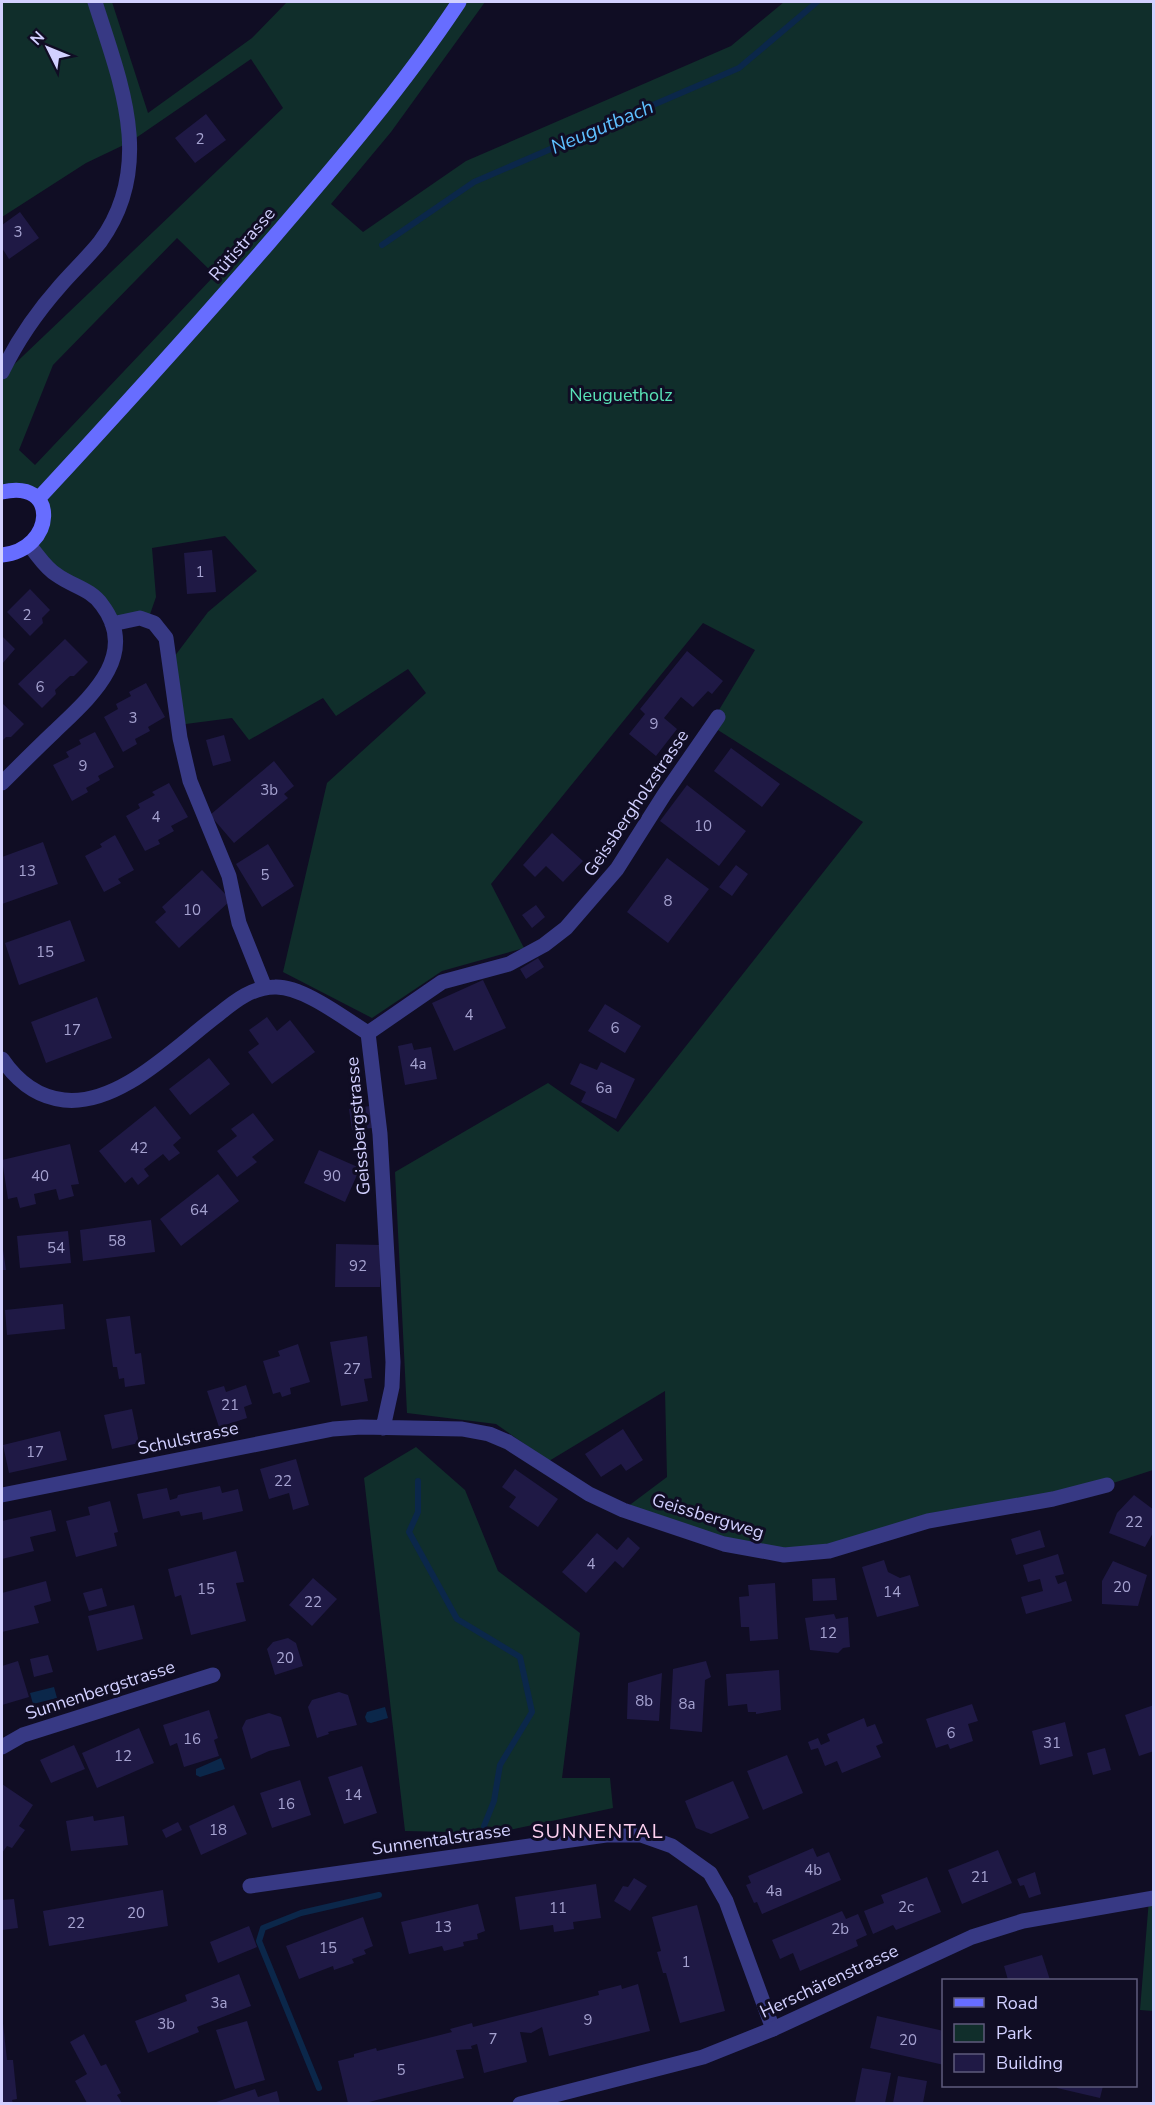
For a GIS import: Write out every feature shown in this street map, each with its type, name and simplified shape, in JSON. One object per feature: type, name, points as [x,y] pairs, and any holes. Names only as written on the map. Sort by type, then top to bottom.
[{"type":"main road","name":"Rütistrasse","points":[[38,499],[186,336],[350,149],[419,60],[459,2]]},
{"type":"main road","points":[[2,492],[17,490],[31,493],[38,499],[45,518],[42,528],[29,545],[16,552],[2,555]]},
{"type":"street","points":[[2,372],[24,332],[40,310],[100,241],[112,222],[125,185],[130,150],[129,119],[123,91],[95,2]]},
{"type":"street","points":[[2,783],[102,683],[113,658],[112,624],[95,597],[54,574],[29,545]]},
{"type":"street","points":[[112,624],[140,618],[154,623],[166,638],[180,738],[190,781],[229,876],[239,923],[265,988]]},
{"type":"street","name":"Geissbergholzstrasse","points":[[368,1033],[442,982],[509,964],[544,945],[566,928],[617,869],[664,795],[718,717]]},
{"type":"street","name":"Geissbergstrasse","points":[[2,1059],[18,1080],[44,1096],[73,1101],[91,1100],[120,1089],[234,1002],[254,990],[265,988],[286,987],[295,990],[368,1033],[380,1134],[393,1362],[392,1387],[383,1428]]},
{"type":"street","name":"Schulstrasse","points":[[2,1495],[296,1435],[349,1428],[383,1428]]},
{"type":"street","name":"Geissbergweg","points":[[383,1428],[462,1429],[489,1434],[508,1442],[578,1487],[612,1505],[724,1544],[770,1554],[798,1555],[829,1551],[928,1521],[1053,1499],[1107,1485]]},
{"type":"street","name":"Sunnenbergstrasse","points":[[2,1748],[23,1735],[213,1675]]},
{"type":"street","name":"Sunnentalstrasse","points":[[250,1886],[606,1835],[642,1835],[672,1845],[710,1873],[726,1901],[773,2029]]},
{"type":"street","name":"Herschärenstrasse","points":[[520,2103],[703,2056],[773,2029],[972,1937],[1023,1921],[1154,1898]]},
{"type":"green space","name":"Neuguetholz","points":[[2,2],[112,2],[148,113],[252,38],[287,2],[485,2],[391,132],[331,204],[363,232],[466,161],[731,46],[784,2],[1153,2],[1153,1470],[1107,1485],[784,1555],[623,1510],[667,1477],[665,1391],[549,1461],[496,1424],[407,1413],[395,1172],[548,1083],[618,1132],[863,822],[710,725],[755,650],[703,623],[491,884],[524,948],[442,971],[372,1018],[283,972],[327,783],[426,693],[408,669],[336,716],[323,698],[249,740],[232,718],[178,725],[171,661],[208,612],[257,571],[225,536],[152,548],[156,597],[148,620],[108,615],[29,545],[37,537],[38,499],[2,492],[2,376],[283,108],[251,59],[130,142],[86,163],[2,217]],"holes":[[[177,238],[215,275],[35,465],[19,450],[53,365]]]},
{"type":"green space","points":[[416,1447],[465,1490],[498,1571],[580,1633],[562,1778],[610,1778],[613,1808],[495,1833],[405,1831],[364,1478]]},
{"type":"green space","points":[[1153,1898],[1153,2011],[1140,2010],[1149,1899]]},
{"type":"water","points":[[54,1687],[57,1698],[33,1704],[30,1693]]},
{"type":"water","points":[[385,1707],[388,1718],[367,1722],[365,1717],[367,1712]]},
{"type":"water","points":[[221,1758],[225,1769],[200,1777],[196,1775],[196,1769]]},
{"type":"building","points":[[206,114],[226,140],[195,163],[175,138]]},
{"type":"building","points":[[20,212],[39,238],[9,259],[2,248],[2,225]]},
{"type":"building","points":[[212,550],[216,592],[187,594],[184,553]]},
{"type":"building","points":[[30,589],[50,610],[42,618],[43,623],[30,636],[7,612]]},
{"type":"building","points":[[2,636],[15,649],[2,664]]},
{"type":"building","points":[[65,639],[88,662],[55,690],[56,694],[42,708],[18,684]]},
{"type":"building","points":[[687,651],[723,681],[712,694],[708,691],[693,707],[681,697],[664,718],[677,729],[656,756],[629,734],[645,714],[640,709]]},
{"type":"building","points":[[146,683],[165,717],[148,727],[150,731],[135,739],[137,744],[123,752],[104,717],[118,709],[116,704],[131,696],[129,692]]},
{"type":"building","points":[[2,703],[24,724],[11,737],[6,737],[2,741]]},
{"type":"building","points":[[95,732],[114,767],[98,776],[100,780],[86,788],[88,792],[72,801],[53,765],[69,757],[66,752],[81,744],[79,740]]},
{"type":"building","points":[[224,735],[231,761],[213,766],[206,740]]},
{"type":"building","points":[[731,748],[780,784],[762,807],[714,771]]},
{"type":"building","points":[[274,761],[294,786],[284,794],[288,798],[234,843],[210,815]]},
{"type":"building","points":[[169,783],[188,817],[171,826],[174,831],[158,840],[160,844],[145,851],[126,816],[140,808],[138,804],[155,795],[152,792]]},
{"type":"building","points":[[687,785],[746,831],[719,866],[660,821]]},
{"type":"building","points":[[552,833],[583,861],[563,882],[546,866],[535,877],[523,865]]},
{"type":"building","points":[[115,835],[134,870],[118,879],[121,883],[104,892],[85,856],[102,847],[100,844]]},
{"type":"building","points":[[43,842],[58,884],[2,904],[2,857]]},
{"type":"building","points":[[268,844],[294,886],[262,907],[236,864]]},
{"type":"building","points":[[667,858],[709,889],[668,943],[627,912]]},
{"type":"building","points":[[736,865],[748,874],[732,896],[719,887]]},
{"type":"building","points":[[202,870],[231,900],[179,948],[155,922],[166,912],[162,907]]},
{"type":"building","points":[[536,905],[545,917],[532,928],[522,915]]},
{"type":"building","points":[[70,920],[85,961],[19,985],[5,943]]},
{"type":"building","points":[[538,958],[544,967],[526,979],[520,969]]},
{"type":"building","points":[[483,980],[506,1028],[454,1051],[432,1003]]},
{"type":"building","points":[[97,997],[112,1038],[46,1063],[31,1022]]},
{"type":"building","points":[[605,1004],[641,1026],[625,1053],[588,1031]]},
{"type":"building","points":[[267,1017],[277,1031],[290,1020],[315,1052],[272,1084],[248,1052],[259,1044],[249,1030]]},
{"type":"building","points":[[412,1043],[414,1050],[431,1047],[437,1079],[405,1085],[398,1046]]},
{"type":"building","points":[[209,1058],[230,1084],[190,1115],[169,1089]]},
{"type":"building","points":[[601,1062],[635,1079],[616,1119],[581,1102],[586,1092],[570,1084],[580,1063],[597,1070]]},
{"type":"building","points":[[155,1106],[181,1138],[173,1145],[180,1153],[169,1161],[163,1154],[144,1169],[149,1176],[138,1185],[132,1177],[125,1183],[99,1151]]},
{"type":"building","points":[[370,1106],[372,1128],[352,1130],[349,1109]]},
{"type":"building","points":[[253,1113],[274,1140],[252,1157],[257,1162],[237,1177],[217,1151],[237,1136],[231,1129]]},
{"type":"building","points":[[70,1144],[79,1184],[71,1185],[74,1196],[59,1200],[56,1189],[34,1194],[36,1204],[20,1208],[17,1197],[8,1199],[2,1160]]},
{"type":"building","points":[[319,1150],[360,1168],[345,1202],[304,1183]]},
{"type":"building","points":[[218,1174],[239,1201],[181,1246],[160,1219]]},
{"type":"building","points":[[151,1220],[155,1252],[83,1261],[80,1230]]},
{"type":"building","points":[[68,1231],[71,1263],[20,1268],[17,1236]]},
{"type":"building","points":[[2,1243],[6,1270],[2,1270]]},
{"type":"building","points":[[336,1244],[381,1245],[380,1287],[335,1287]]},
{"type":"building","points":[[63,1304],[65,1329],[7,1335],[5,1310]]},
{"type":"building","points":[[130,1316],[135,1354],[141,1353],[145,1384],[125,1387],[124,1378],[119,1379],[117,1367],[113,1367],[106,1319]]},
{"type":"building","points":[[367,1336],[372,1378],[364,1379],[368,1401],[341,1406],[330,1342]]},
{"type":"building","points":[[298,1344],[310,1382],[290,1388],[291,1394],[282,1397],[280,1392],[273,1394],[263,1361],[280,1356],[278,1351]]},
{"type":"building","points":[[246,1385],[252,1404],[244,1407],[247,1418],[219,1427],[207,1391],[224,1386],[226,1392]]},
{"type":"building","points":[[132,1409],[139,1443],[112,1449],[104,1415]]},
{"type":"building","points":[[623,1429],[643,1460],[626,1471],[621,1464],[601,1477],[585,1454]]},
{"type":"building","points":[[60,1431],[67,1460],[9,1473],[3,1445]]},
{"type":"building","points":[[296,1459],[309,1505],[293,1510],[289,1493],[269,1499],[260,1469]]},
{"type":"building","points":[[515,1469],[558,1499],[538,1527],[509,1507],[516,1497],[502,1487]]},
{"type":"building","points":[[220,1486],[222,1493],[238,1489],[243,1511],[203,1520],[202,1512],[181,1516],[179,1511],[143,1519],[137,1494],[167,1488],[170,1500],[177,1498],[178,1495]]},
{"type":"building","points":[[1134,1495],[1154,1510],[1154,1531],[1145,1547],[1109,1533],[1117,1513]]},
{"type":"building","points":[[110,1501],[118,1532],[114,1533],[117,1546],[76,1557],[66,1521],[90,1515],[88,1507]]},
{"type":"building","points":[[51,1510],[56,1531],[30,1537],[34,1551],[2,1559],[2,1521]]},
{"type":"building","points":[[1040,1530],[1045,1547],[1016,1555],[1011,1539]]},
{"type":"building","points":[[597,1533],[617,1550],[628,1537],[640,1548],[623,1568],[615,1561],[586,1593],[562,1572]]},
{"type":"building","points":[[236,1551],[244,1582],[236,1583],[246,1621],[191,1635],[181,1595],[175,1597],[168,1569]]},
{"type":"building","points":[[1058,1554],[1064,1574],[1055,1576],[1058,1584],[1066,1581],[1072,1601],[1026,1614],[1021,1597],[1043,1591],[1040,1579],[1028,1582],[1023,1565]]},
{"type":"building","points":[[884,1560],[888,1572],[900,1578],[910,1575],[919,1606],[877,1617],[862,1567]]},
{"type":"building","points":[[1113,1561],[1147,1575],[1138,1606],[1102,1604],[1102,1581]]},
{"type":"building","points":[[313,1578],[337,1599],[312,1626],[289,1605]]},
{"type":"building","points":[[835,1578],[837,1600],[813,1601],[812,1579]]},
{"type":"building","points":[[46,1581],[51,1601],[34,1606],[39,1623],[2,1632],[2,1593]]},
{"type":"building","points":[[775,1583],[778,1639],[750,1641],[749,1627],[741,1627],[739,1597],[749,1596],[748,1585]]},
{"type":"building","points":[[102,1588],[107,1606],[89,1611],[83,1593]]},
{"type":"building","points":[[134,1605],[143,1639],[97,1651],[88,1616]]},
{"type":"building","points":[[834,1614],[836,1619],[848,1617],[850,1647],[843,1648],[838,1653],[810,1650],[805,1618]]},
{"type":"building","points":[[288,1638],[296,1643],[303,1666],[275,1675],[267,1649],[273,1642]]},
{"type":"building","points":[[48,1655],[53,1672],[34,1677],[30,1659]]},
{"type":"building","points":[[18,1661],[29,1697],[2,1705],[2,1666]]},
{"type":"building","points":[[706,1661],[711,1677],[705,1680],[702,1732],[670,1729],[673,1669]]},
{"type":"building","points":[[779,1670],[781,1710],[756,1714],[756,1712],[748,1712],[747,1704],[728,1706],[726,1674]]},
{"type":"building","points":[[662,1673],[659,1721],[627,1719],[628,1683]]},
{"type":"building","points":[[339,1692],[348,1695],[357,1725],[328,1732],[329,1734],[317,1738],[308,1707],[312,1700]]},
{"type":"building","points":[[972,1704],[978,1721],[968,1724],[973,1741],[950,1749],[948,1744],[936,1748],[926,1719]]},
{"type":"building","points":[[1154,1705],[1154,1751],[1139,1756],[1125,1715]]},
{"type":"building","points":[[209,1710],[218,1738],[214,1740],[219,1756],[184,1767],[177,1743],[170,1746],[163,1725]]},
{"type":"building","points":[[269,1713],[281,1717],[290,1746],[269,1751],[251,1759],[242,1728],[246,1720]]},
{"type":"building","points":[[864,1718],[867,1727],[875,1724],[883,1743],[876,1746],[881,1757],[842,1773],[837,1761],[825,1766],[818,1748],[811,1750],[808,1742],[818,1738],[821,1745],[830,1741],[827,1734]]},
{"type":"building","points":[[1065,1722],[1073,1756],[1040,1765],[1032,1731]]},
{"type":"building","points":[[139,1728],[154,1763],[97,1788],[82,1753]]},
{"type":"building","points":[[74,1745],[85,1769],[51,1783],[40,1760]]},
{"type":"building","points":[[1105,1748],[1111,1770],[1093,1775],[1087,1753]]},
{"type":"building","points":[[787,1755],[803,1793],[763,1810],[747,1771]]},
{"type":"building","points":[[362,1766],[377,1813],[344,1824],[328,1777]]},
{"type":"building","points":[[300,1780],[311,1815],[272,1828],[260,1793]]},
{"type":"building","points":[[733,1781],[749,1818],[711,1834],[696,1828],[685,1801]]},
{"type":"building","points":[[2,1784],[33,1805],[19,1826],[25,1830],[12,1848],[7,1846],[2,1853]]},
{"type":"building","points":[[234,1805],[247,1834],[201,1855],[189,1826]]},
{"type":"building","points":[[93,1816],[94,1821],[124,1816],[128,1845],[71,1851],[66,1821]]},
{"type":"building","points":[[178,1822],[182,1830],[166,1838],[162,1830]]},
{"type":"building","points":[[813,1848],[817,1857],[829,1852],[841,1880],[762,1914],[746,1885],[751,1883],[748,1876]]},
{"type":"building","points":[[998,1850],[1012,1883],[962,1904],[948,1870]]},
{"type":"building","points":[[1035,1872],[1041,1894],[1029,1898],[1024,1885],[1020,1886],[1017,1879]]},
{"type":"building","points":[[927,1877],[941,1912],[896,1930],[893,1925],[873,1934],[864,1911],[884,1903],[881,1895]]},
{"type":"building","points":[[634,1878],[647,1886],[630,1911],[614,1901],[623,1886],[628,1887]]},
{"type":"building","points":[[596,1884],[601,1918],[573,1922],[574,1929],[554,1932],[553,1925],[520,1930],[515,1897]]},
{"type":"building","points":[[163,1890],[168,1926],[49,1946],[43,1911]]},
{"type":"building","points":[[14,1899],[18,1928],[2,1930],[2,1900]]},
{"type":"building","points":[[478,1904],[485,1931],[477,1934],[478,1939],[463,1942],[464,1946],[444,1951],[442,1946],[409,1954],[401,1922]]},
{"type":"building","points":[[697,1905],[725,2011],[680,2023],[666,1973],[663,1973],[657,1952],[661,1951],[652,1917]]},
{"type":"building","points":[[842,1911],[846,1919],[858,1914],[867,1935],[856,1940],[858,1946],[800,1971],[793,1953],[780,1959],[772,1940]]},
{"type":"building","points":[[363,1917],[373,1946],[364,1950],[366,1954],[352,1959],[354,1963],[334,1970],[333,1966],[299,1979],[286,1946]]},
{"type":"building","points":[[249,1926],[257,1947],[218,1963],[210,1942]]},
{"type":"building","points":[[1042,1955],[1050,1979],[1008,1979],[1004,1966]]},
{"type":"building","points":[[239,1974],[251,2006],[197,2027],[199,2032],[148,2053],[135,2021],[187,2001],[185,1995]]},
{"type":"building","points":[[638,1984],[650,2031],[549,2056],[542,2027],[531,2033],[520,2032],[527,2062],[484,2073],[477,2044],[471,2046],[472,2049],[456,2050],[464,2078],[365,2103],[348,2103],[338,2061],[354,2057],[354,2054],[376,2048],[377,2051],[452,2032],[450,2029],[472,2023],[473,2027],[599,1995],[598,1991],[621,1985],[622,1989]]},
{"type":"building","points":[[2,2014],[7,2060],[13,2060],[17,2099],[12,2100],[13,2103],[2,2103]]},
{"type":"building","points":[[877,2016],[942,2031],[942,2065],[870,2048]]},
{"type":"building","points":[[247,2021],[265,2080],[235,2089],[216,2030]]},
{"type":"building","points":[[84,2034],[101,2066],[106,2064],[121,2093],[117,2095],[122,2103],[87,2103],[75,2081],[87,2074],[70,2042]]},
{"type":"building","points":[[862,2068],[891,2073],[885,2103],[855,2103]]},
{"type":"building","points":[[898,2076],[927,2081],[923,2103],[893,2103]]},
{"type":"building","points":[[1057,2087],[1103,2087],[1100,2098]]},
{"type":"building","points":[[255,2089],[258,2097],[277,2091],[280,2103],[213,2103]]},
{"type":"waterway","name":"Neugutbach","points":[[382,245],[474,182],[739,68],[817,2]]},
{"type":"waterway","points":[[418,1481],[418,1512],[409,1532],[457,1619],[520,1657],[532,1712],[500,1765],[494,1801],[484,1826]]},
{"type":"waterway","points":[[319,2088],[259,1941],[263,1928],[301,1913],[379,1895]]},
{"type":"district","name":"SUNNENTAL","points":[[598,1831]]}]
